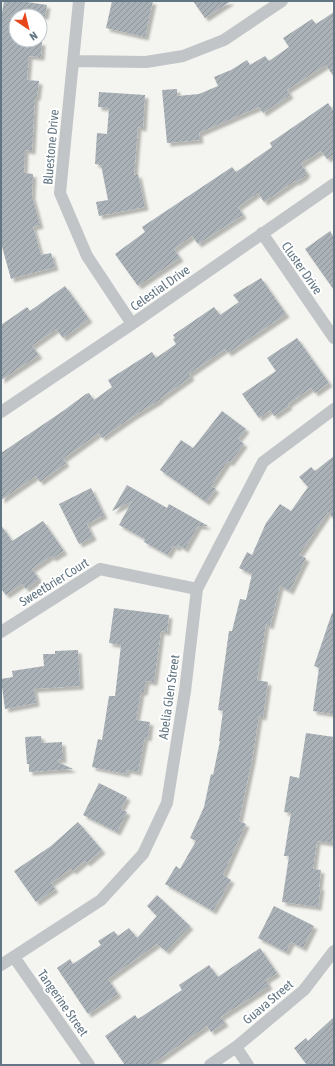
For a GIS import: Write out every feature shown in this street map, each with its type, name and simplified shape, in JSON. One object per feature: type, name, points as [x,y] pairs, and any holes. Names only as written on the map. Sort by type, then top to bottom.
[{"type":"street","name":"Bluestone Drive","points":[[79,1],[60,194],[87,256],[132,324]]},
{"type":"street","points":[[73,61],[146,62],[183,56],[224,40],[282,1]]},
{"type":"street","name":"Celestial Drive","points":[[1,412],[132,324],[334,184]]},
{"type":"street","name":"Cluster Drive","points":[[262,233],[334,338]]},
{"type":"street","name":"Abelia Glen Street","points":[[1,965],[101,900],[143,854],[168,802],[186,691],[196,589],[263,462],[334,409]]},
{"type":"street","name":"Sweetbrier Court","points":[[1,632],[100,569],[196,589]]},
{"type":"street","name":"Guava Street","points":[[210,1065],[236,1047],[304,990],[334,951]]},
{"type":"street","name":"Tangerine Street","points":[[14,957],[89,1065]]},
{"type":"street","points":[[236,1047],[248,1065]]},
{"type":"building","points":[[4,1],[20,1],[47,5],[46,8],[8,8],[8,48],[42,48],[41,57],[29,56],[27,80],[39,81],[37,97],[35,97],[32,151],[25,150],[24,173],[33,174],[32,196],[40,225],[33,227],[41,255],[51,253],[55,267],[11,279],[1,243],[1,18]]},
{"type":"building","points":[[112,1],[153,1],[145,37],[106,28]]},
{"type":"building","points":[[193,1],[231,1],[205,18]]},
{"type":"building","points":[[334,12],[334,77],[326,65],[287,90],[290,95],[263,113],[259,107],[199,133],[200,140],[167,143],[162,90],[177,89],[177,96],[199,94],[218,86],[214,77],[231,70],[247,60],[250,65],[265,56],[269,61],[289,47],[283,38],[312,19],[316,24]]},
{"type":"building","points":[[99,92],[145,95],[143,128],[138,127],[134,175],[138,174],[145,207],[99,216],[96,202],[108,200],[101,165],[95,164],[97,133],[107,134],[109,108],[98,107]]},
{"type":"building","points":[[328,103],[334,112],[334,154],[327,159],[321,151],[301,164],[307,173],[305,176],[264,202],[258,193],[238,207],[243,215],[198,244],[192,236],[174,249],[180,258],[138,286],[115,254],[145,232],[142,227],[232,167],[236,172],[272,147],[270,143]]},
{"type":"building","points":[[330,231],[334,238],[334,290],[305,249]]},
{"type":"building","points":[[261,278],[286,314],[228,353],[225,349],[189,374],[191,377],[160,400],[102,438],[99,433],[63,459],[66,463],[40,482],[36,476],[1,500],[1,453],[86,394],[89,393],[94,400],[112,387],[108,380],[152,352],[156,358],[176,344],[173,339],[175,338],[173,335],[214,307],[220,315],[239,302],[233,295]]},
{"type":"building","points":[[65,286],[89,319],[63,338],[56,329],[32,346],[39,355],[1,380],[1,325],[27,307],[30,311]]},
{"type":"building","points":[[297,338],[329,383],[315,393],[311,388],[274,416],[270,410],[259,418],[242,394],[276,371],[267,358]]},
{"type":"building","points":[[222,411],[246,429],[238,439],[244,444],[230,463],[228,461],[211,486],[216,489],[206,502],[160,470],[181,440],[193,448]]},
{"type":"building","points":[[334,456],[334,519],[328,512],[299,555],[306,558],[290,591],[280,586],[270,626],[266,624],[257,680],[268,682],[263,717],[259,716],[252,760],[239,821],[246,824],[223,875],[231,880],[213,911],[165,884],[176,866],[180,869],[196,841],[190,838],[204,807],[211,774],[213,775],[220,741],[223,711],[218,710],[229,631],[232,631],[240,599],[246,600],[252,574],[239,568],[247,552],[252,555],[266,523],[280,504],[291,511],[308,487],[299,477],[311,467],[315,471]]},
{"type":"building","points":[[127,485],[167,508],[169,504],[208,526],[198,526],[185,549],[178,545],[177,548],[173,546],[168,555],[144,542],[145,539],[119,525],[132,501],[112,511]]},
{"type":"building","points":[[91,488],[104,515],[87,524],[93,537],[79,544],[59,504]]},
{"type":"building","points":[[43,521],[64,551],[53,558],[51,556],[32,569],[39,579],[26,589],[22,584],[6,595],[1,589],[1,525],[12,541]]},
{"type":"building","points":[[114,608],[169,615],[167,632],[161,631],[154,682],[146,681],[144,692],[141,692],[136,720],[150,722],[148,738],[145,737],[138,772],[127,770],[126,774],[92,767],[98,739],[102,740],[109,696],[115,696],[121,645],[109,643]]},
{"type":"building","points":[[332,613],[334,613],[334,714],[313,711],[319,668],[314,666]]},
{"type":"building","points":[[78,650],[80,686],[34,689],[36,703],[5,709],[1,679],[13,677],[12,671],[44,666],[43,654],[55,654],[55,651]]},
{"type":"building","points":[[306,733],[334,737],[334,830],[332,843],[317,841],[313,869],[321,870],[319,887],[321,887],[318,907],[282,902],[289,856],[284,856],[291,813],[284,812],[290,776],[299,778]]},
{"type":"building","points":[[41,736],[42,743],[62,742],[63,760],[59,759],[58,762],[73,769],[29,772],[25,737]]},
{"type":"building","points":[[99,783],[127,797],[121,809],[127,812],[117,832],[83,815]]},
{"type":"building","points":[[78,822],[102,850],[87,863],[85,861],[73,871],[71,869],[51,883],[55,889],[36,902],[14,871],[51,846]]},
{"type":"building","points":[[157,895],[190,926],[166,951],[157,944],[108,979],[118,994],[88,1014],[57,968],[70,959],[73,964],[101,945],[98,941],[114,931],[118,936],[129,928],[137,938],[157,916],[147,906]]},
{"type":"building","points":[[274,906],[314,926],[303,948],[291,942],[286,952],[258,938]]},
{"type":"building","points":[[260,948],[277,973],[266,980],[269,986],[221,1017],[225,1023],[211,1032],[207,1026],[151,1065],[125,1065],[105,1036],[135,1015],[138,1019],[182,990],[179,985],[209,965],[218,977]]},
{"type":"building","points":[[334,1017],[334,1065],[307,1065],[294,1048],[306,1038],[308,1041]]}]
